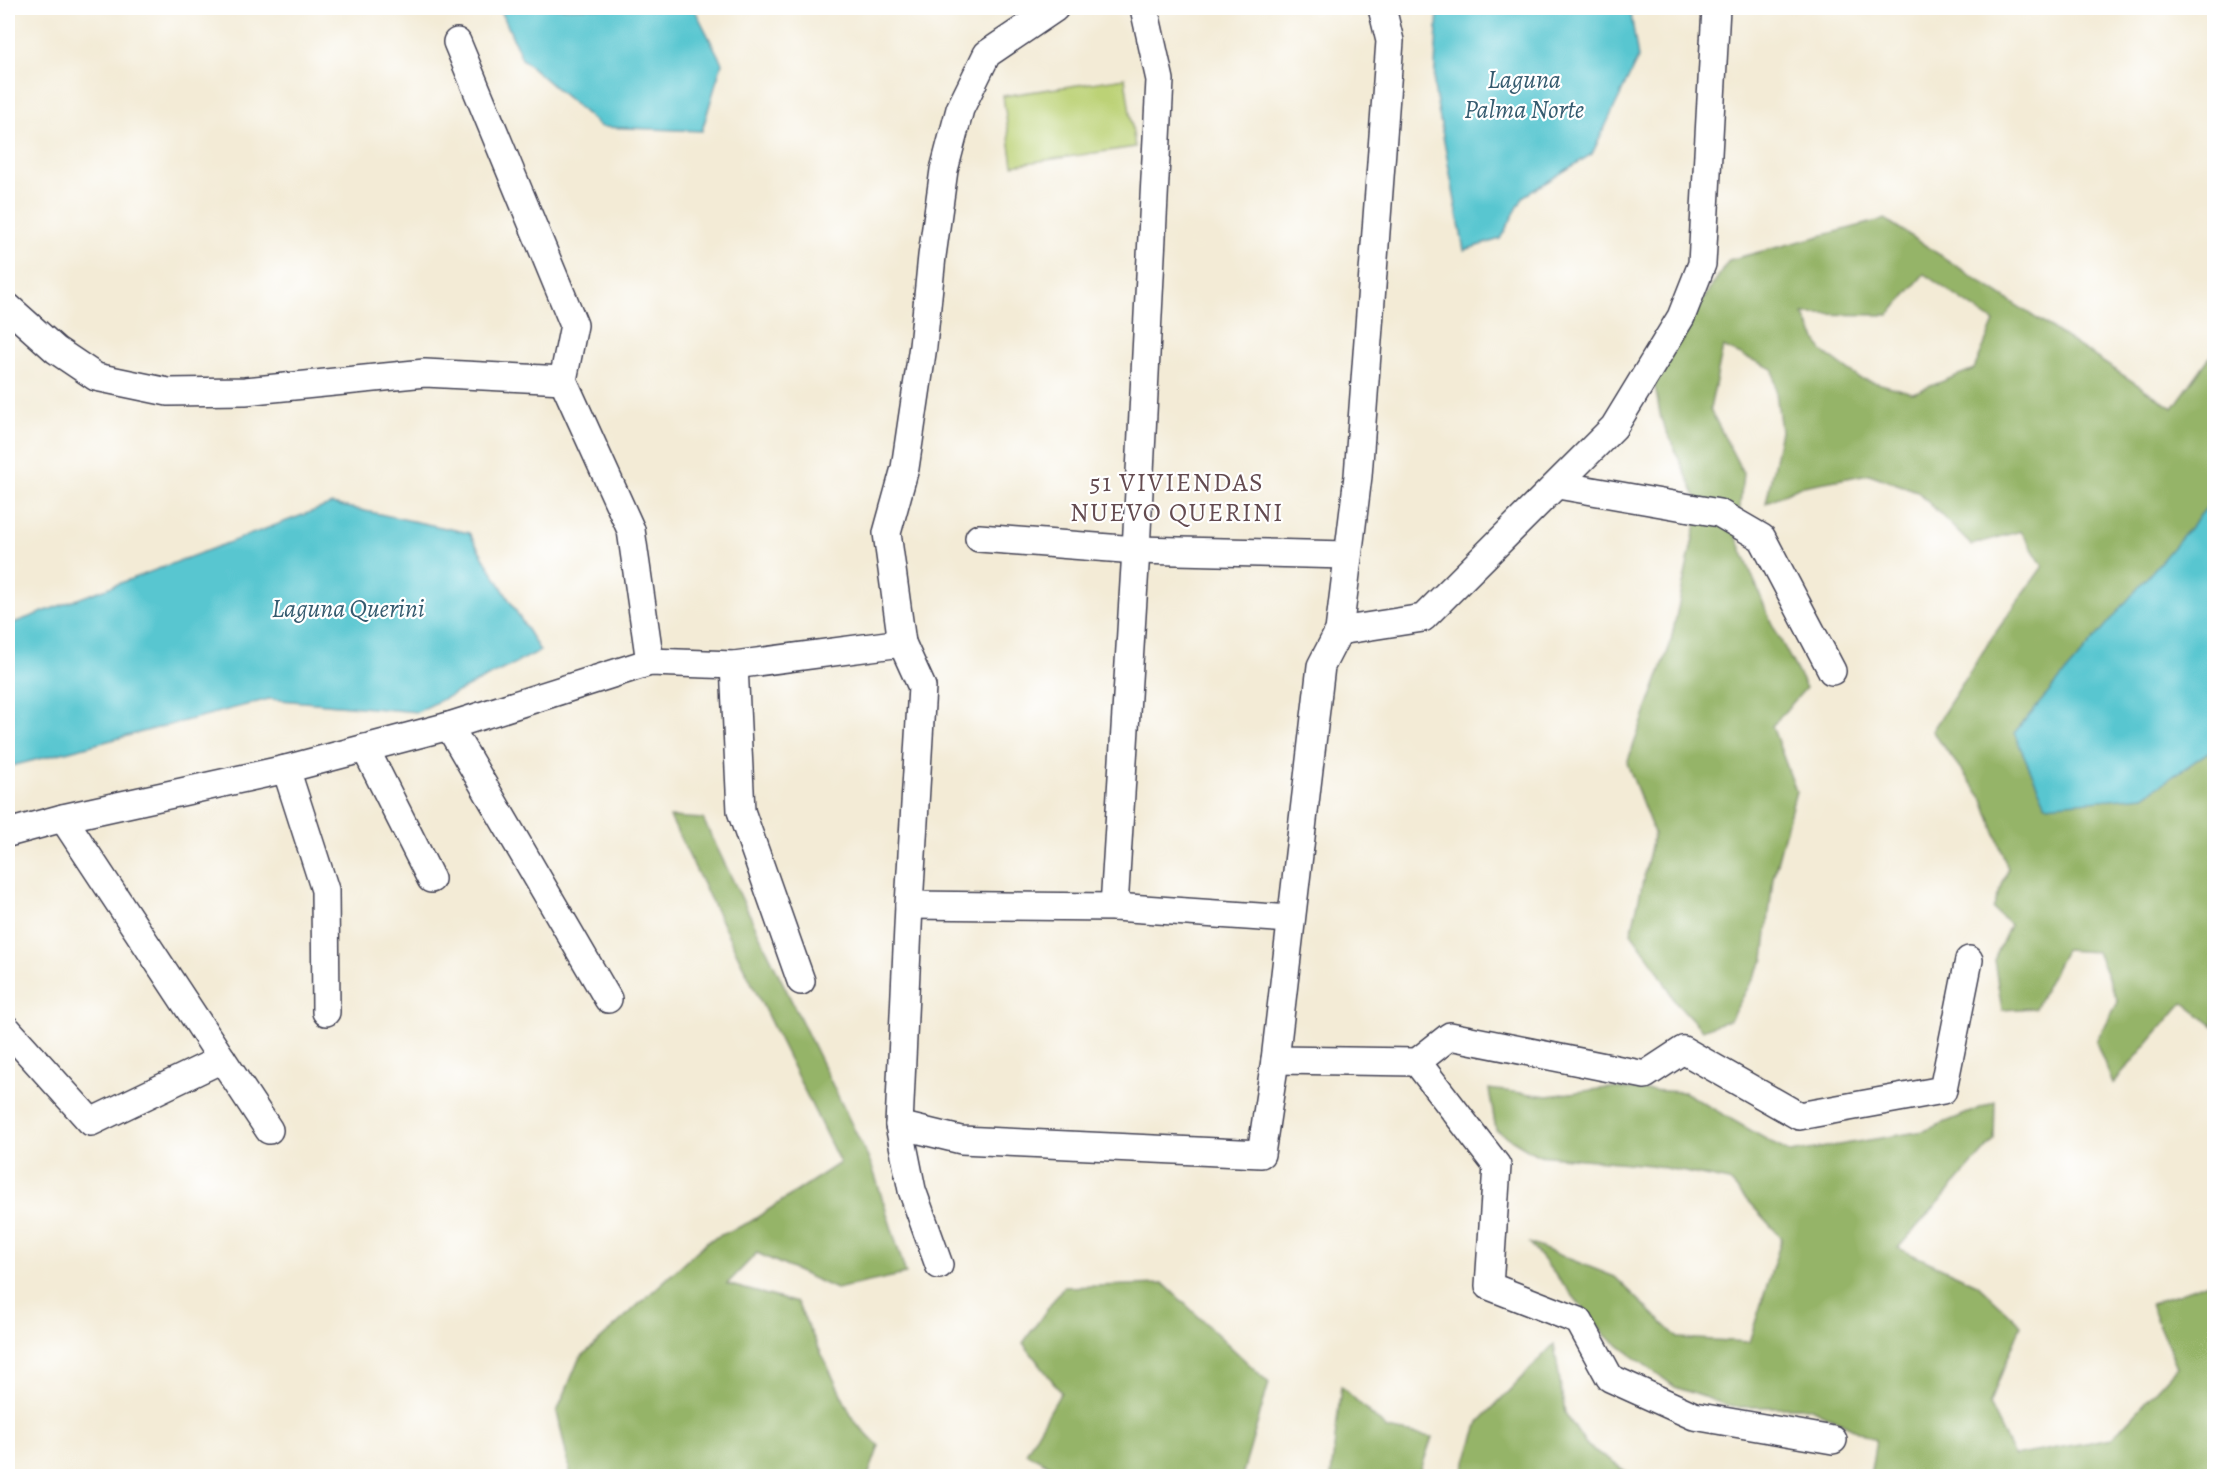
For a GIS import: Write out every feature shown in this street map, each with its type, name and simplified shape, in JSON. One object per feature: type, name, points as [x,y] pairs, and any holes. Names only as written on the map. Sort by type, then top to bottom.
[{"type":"street","points":[[939,1265],[912,1190],[898,1125],[922,687],[902,643],[887,533],[905,468],[923,346],[944,170],[960,109],[987,54],[1056,8]]},
{"type":"street","points":[[1114,907],[1136,550],[1160,80],[1144,8]]},
{"type":"street","points":[[898,1125],[961,1140],[1261,1154],[1275,1060],[1321,666],[1339,631],[1358,476],[1390,40],[1383,8]]},
{"type":"street","points":[[1339,631],[1423,618],[1614,426],[1681,317],[1702,264],[1716,8]]},
{"type":"street","points":[[457,42],[574,325],[563,380],[631,530],[650,662]]},
{"type":"street","points":[[8,307],[56,350],[96,377],[168,392],[245,391],[425,373],[563,380]]},
{"type":"street","points":[[1558,484],[1719,513],[1762,538],[1833,671]]},
{"type":"street","points":[[979,538],[1136,550],[1348,555]]},
{"type":"street","points":[[8,833],[63,818],[286,769],[449,726],[650,662],[734,665],[902,643]]},
{"type":"street","points":[[734,665],[741,811],[801,981]]},
{"type":"street","points":[[449,726],[608,999]]},
{"type":"street","points":[[365,748],[431,879]]},
{"type":"street","points":[[286,769],[325,890],[326,1012]]},
{"type":"street","points":[[63,818],[269,1130]]},
{"type":"street","points":[[909,905],[1114,907],[1292,919]]},
{"type":"street","points":[[1275,1060],[1416,1062],[1450,1036],[1645,1076],[1683,1050],[1799,1116],[1943,1090],[1969,960]]},
{"type":"street","points":[[8,1030],[90,1122],[222,1059]]},
{"type":"street","points":[[1416,1062],[1497,1166],[1489,1286],[1579,1321],[1610,1378],[1694,1416],[1833,1440]]},
{"type":"green space","points":[[1125,78],[1135,147],[1013,165],[1003,96]]},
{"type":"green space","points":[[1885,219],[2173,408],[2214,351],[2214,499],[2123,607],[2144,796],[2214,748],[2214,1026],[2183,1002],[2113,1084],[2096,1042],[2118,1002],[2097,952],[2065,950],[2035,1008],[2002,1010],[1994,960],[2010,925],[1993,909],[2008,869],[1983,799],[1932,731],[1991,639],[2043,566],[2021,531],[1971,545],[1917,491],[1869,474],[1798,487],[1766,503],[1781,431],[1773,369],[1723,347],[1710,409],[1743,473],[1737,538],[1771,622],[1806,688],[1772,726],[1796,791],[1773,878],[1764,959],[1730,1020],[1702,1030],[1675,1001],[1655,966],[1631,933],[1654,833],[1627,763],[1670,645],[1700,506],[1661,419],[1653,376],[1729,260]],"holes":[[[1924,274],[1994,322],[1974,369],[1913,393],[1859,378],[1822,351],[1803,314],[1889,315]]]},
{"type":"green space","points":[[670,817],[703,819],[872,1166],[906,1274],[836,1289],[757,1253],[727,1284],[797,1303],[854,1421],[879,1446],[868,1476],[571,1476],[557,1412],[579,1359],[708,1241],[750,1222],[840,1163]]},
{"type":"green space","points":[[1607,1088],[1684,1092],[1790,1153],[1924,1131],[1995,1102],[1994,1140],[1898,1248],[1977,1284],[2021,1325],[1989,1405],[2014,1456],[2112,1438],[2177,1367],[2150,1304],[2211,1282],[2214,1274],[2214,1476],[1870,1476],[1876,1440],[1809,1407],[1733,1407],[1675,1387],[1606,1336],[1529,1243],[1615,1277],[1678,1338],[1749,1342],[1782,1238],[1729,1181],[1651,1165],[1537,1155],[1496,1130],[1489,1089],[1548,1096]]},
{"type":"green space","points":[[1164,1284],[1269,1383],[1242,1476],[1071,1476],[1026,1453],[1061,1392],[1023,1343],[1063,1287]]},
{"type":"green space","points":[[1554,1344],[1565,1413],[1586,1445],[1633,1476],[1461,1476],[1479,1422]]},
{"type":"green space","points":[[1341,1386],[1387,1429],[1432,1437],[1419,1476],[1331,1476]]},
{"type":"water","points":[[500,8],[694,8],[722,63],[702,131],[601,127],[522,59]]},
{"type":"water","name":"Laguna Palma Norte","points":[[1438,8],[1630,8],[1638,58],[1592,154],[1524,196],[1500,239],[1464,250],[1434,87]]},
{"type":"water","points":[[2214,499],[2214,748],[2144,796],[2046,805],[2014,733]]},
{"type":"water","name":"Laguna Querini","points":[[332,504],[469,533],[540,651],[417,712],[269,699],[8,767],[8,625]]},
{"type":"district","name":"51 VIVIENDAS NUEVO QUERINI","points":[[1177,497]]}]
